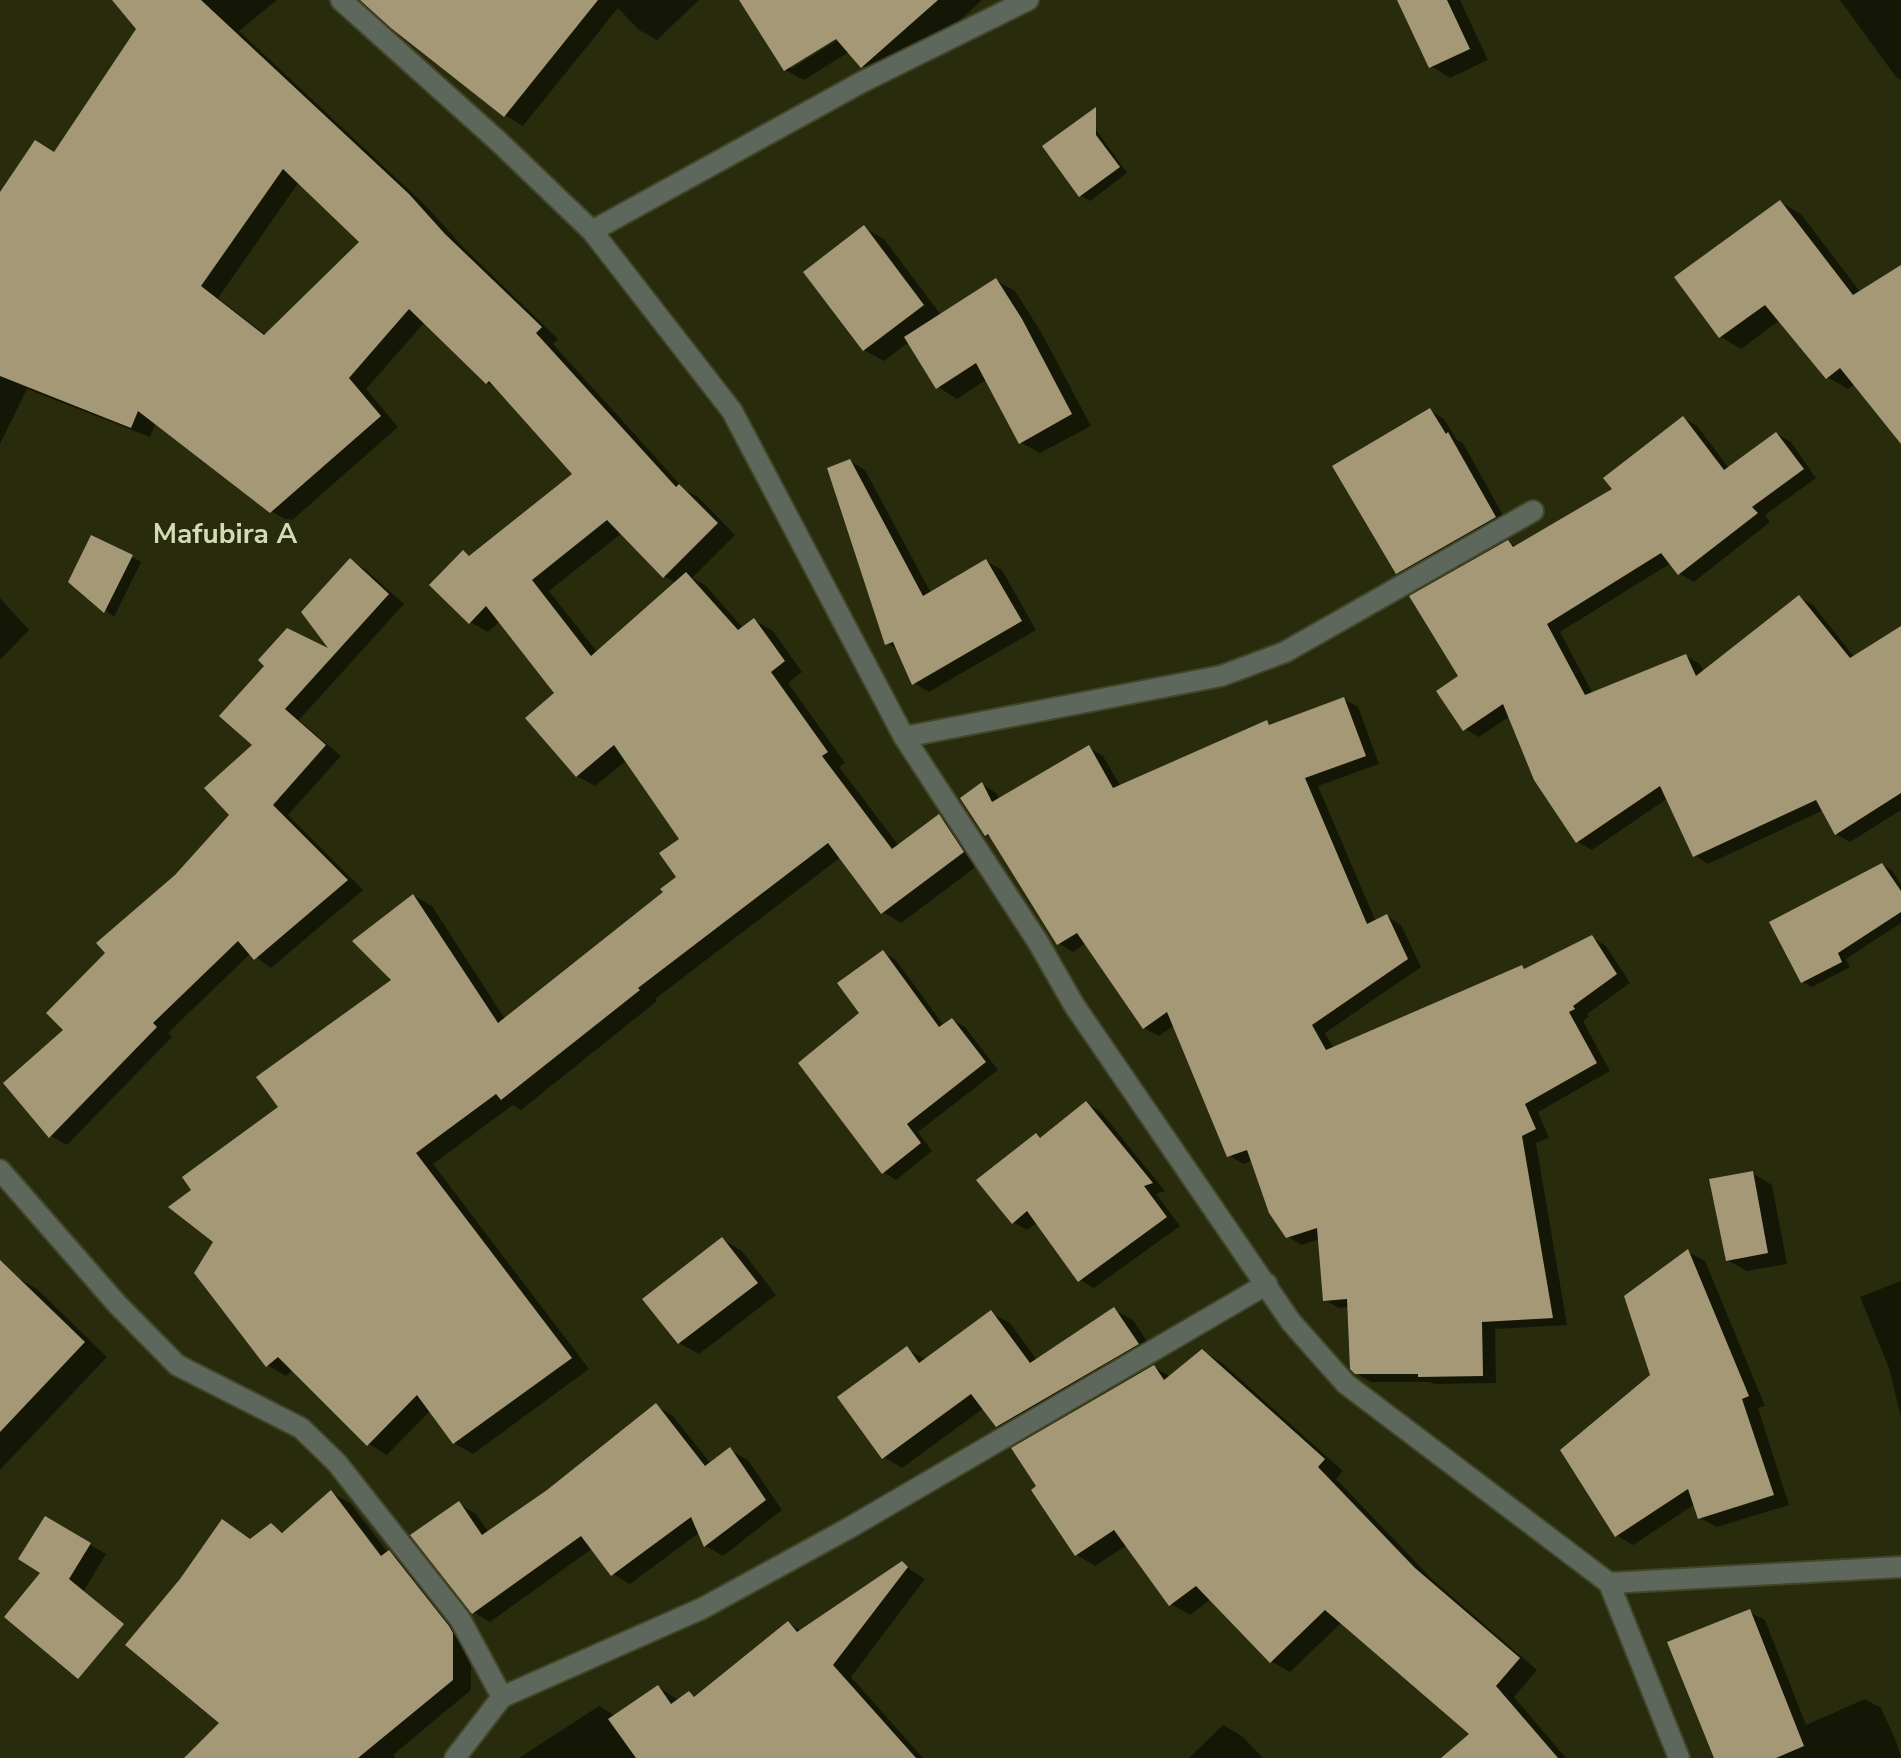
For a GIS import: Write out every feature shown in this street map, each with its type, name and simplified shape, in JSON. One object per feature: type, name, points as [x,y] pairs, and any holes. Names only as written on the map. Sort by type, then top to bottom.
[{"type":"street","points":[[341,0],[498,141],[592,231],[732,411],[904,737],[1038,942],[1074,1005],[1291,1322],[1346,1384],[1609,1583],[1679,1758]]},
{"type":"street","points":[[592,231],[862,82],[1028,0]]},
{"type":"street","points":[[904,737],[1221,676],[1285,652],[1533,511]]},
{"type":"street","points":[[0,1170],[117,1304],[177,1365],[301,1428],[337,1463],[460,1619],[502,1697]]},
{"type":"street","points":[[455,1758],[502,1697],[703,1608],[849,1528],[1267,1284]]},
{"type":"street","points":[[1609,1583],[1901,1567]]},
{"type":"building","points":[[112,0],[201,0],[409,194],[445,234],[542,327],[536,333],[676,487],[679,484],[718,523],[663,578],[607,520],[532,580],[591,656],[686,572],[738,630],[754,618],[785,661],[771,672],[828,752],[822,756],[892,849],[939,814],[964,852],[881,914],[828,843],[638,988],[640,990],[501,1100],[496,1094],[416,1153],[572,1358],[453,1444],[417,1395],[367,1446],[278,1357],[266,1367],[194,1273],[213,1242],[168,1207],[191,1190],[182,1177],[278,1107],[256,1077],[391,980],[352,941],[413,894],[498,1023],[663,892],[660,889],[676,877],[659,853],[679,839],[614,745],[576,777],[525,718],[554,693],[486,606],[469,624],[429,585],[463,550],[469,556],[572,474],[489,381],[486,384],[409,309],[349,378],[381,416],[270,513],[138,411],[131,428],[0,376],[0,192],[35,140],[54,152],[136,29]],"holes":[[[283,169],[359,242],[264,335],[201,286]]]},
{"type":"building","points":[[360,0],[598,0],[504,117]]},
{"type":"building","points":[[739,0],[938,0],[861,68],[836,39],[784,71]]},
{"type":"building","points":[[1397,0],[1447,0],[1470,49],[1429,68]]},
{"type":"building","points":[[1096,107],[1096,135],[1120,167],[1079,197],[1042,146]]},
{"type":"building","points":[[1780,200],[1853,295],[1901,265],[1901,444],[1840,368],[1826,379],[1765,305],[1719,338],[1674,277]]},
{"type":"building","points":[[864,225],[924,305],[863,351],[803,272]]},
{"type":"building","points":[[996,278],[1022,319],[1072,414],[1019,444],[976,363],[936,389],[904,337]]},
{"type":"building","points":[[1430,408],[1446,434],[1448,432],[1496,517],[1396,574],[1332,466]]},
{"type":"building","points":[[1683,416],[1724,470],[1776,432],[1804,469],[1752,507],[1758,513],[1678,575],[1661,553],[1547,624],[1585,695],[1686,654],[1696,676],[1799,595],[1850,658],[1901,626],[1901,793],[1835,835],[1816,800],[1693,857],[1660,786],[1576,843],[1534,780],[1503,704],[1463,731],[1436,691],[1458,676],[1409,596],[1508,540],[1513,547],[1612,489],[1603,478]]},
{"type":"building","points":[[850,459],[923,596],[986,559],[1022,621],[912,685],[893,642],[885,645],[827,468]]},
{"type":"building","points":[[91,535],[133,555],[104,613],[68,582]]},
{"type":"building","points":[[350,558],[389,594],[285,709],[326,745],[273,805],[348,880],[254,960],[238,941],[153,1023],[157,1027],[49,1138],[3,1083],[63,1030],[46,1013],[105,953],[96,943],[175,875],[229,815],[204,788],[252,745],[219,716],[264,666],[258,660],[287,628],[328,648],[301,612]]},
{"type":"building","points":[[1344,697],[1366,756],[1305,778],[1367,924],[1387,914],[1408,959],[1312,1025],[1326,1050],[1522,965],[1524,969],[1592,935],[1617,974],[1569,1012],[1597,1063],[1525,1104],[1536,1129],[1522,1136],[1553,1318],[1482,1322],[1483,1376],[1355,1374],[1350,1369],[1347,1299],[1323,1301],[1317,1228],[1286,1238],[1269,1213],[1247,1150],[1227,1157],[1167,1012],[1143,1029],[1077,933],[1057,945],[988,834],[985,836],[960,798],[982,782],[992,802],[1089,745],[1113,788],[1267,720],[1269,725]]},
{"type":"building","points":[[1882,863],[1901,891],[1901,912],[1838,953],[1842,962],[1801,983],[1769,922]]},
{"type":"building","points":[[883,950],[939,1027],[952,1018],[986,1062],[907,1124],[921,1143],[882,1174],[798,1063],[859,1013],[837,983]]},
{"type":"building","points":[[1086,1101],[1153,1183],[1144,1186],[1167,1217],[1078,1282],[1027,1211],[1012,1224],[976,1180],[1036,1133],[1040,1138]]},
{"type":"building","points":[[1753,1171],[1768,1253],[1726,1261],[1709,1179]]},
{"type":"building","points":[[722,1237],[758,1283],[678,1344],[642,1299]]},
{"type":"building","points":[[1688,1249],[1749,1396],[1742,1399],[1774,1495],[1698,1519],[1688,1489],[1615,1537],[1560,1450],[1650,1375],[1624,1296]]},
{"type":"building","points":[[0,1260],[85,1342],[0,1432]]},
{"type":"building","points":[[1114,1307],[1139,1344],[996,1427],[971,1394],[882,1459],[837,1397],[907,1346],[919,1363],[991,1310],[1030,1363]]},
{"type":"building","points":[[1202,1349],[1325,1459],[1318,1467],[1415,1568],[1520,1658],[1496,1686],[1558,1758],[1441,1758],[1469,1734],[1325,1610],[1270,1663],[1196,1586],[1169,1606],[1114,1530],[1075,1556],[1031,1490],[1036,1486],[1011,1448],[1154,1365],[1164,1380]]},
{"type":"building","points":[[656,1403],[705,1466],[730,1447],[766,1500],[704,1547],[691,1517],[611,1576],[581,1536],[472,1614],[410,1535],[459,1501],[482,1535],[547,1490]]},
{"type":"building","points":[[331,1490],[381,1556],[389,1550],[449,1626],[453,1633],[453,1680],[358,1758],[184,1758],[219,1723],[125,1645],[180,1579],[222,1519],[250,1539],[271,1523],[282,1533]]},
{"type":"building","points":[[45,1516],[91,1543],[69,1579],[124,1624],[78,1679],[4,1617],[40,1573],[18,1559]]},
{"type":"building","points":[[902,1561],[908,1567],[833,1665],[916,1758],[636,1758],[608,1719],[658,1685],[671,1704],[689,1691],[694,1697],[788,1621],[797,1632]]},
{"type":"building","points":[[1750,1609],[1804,1746],[1776,1758],[1714,1758],[1667,1642]]},
{"type":"district","name":"Mafubira A","points":[[225,536]]}]
